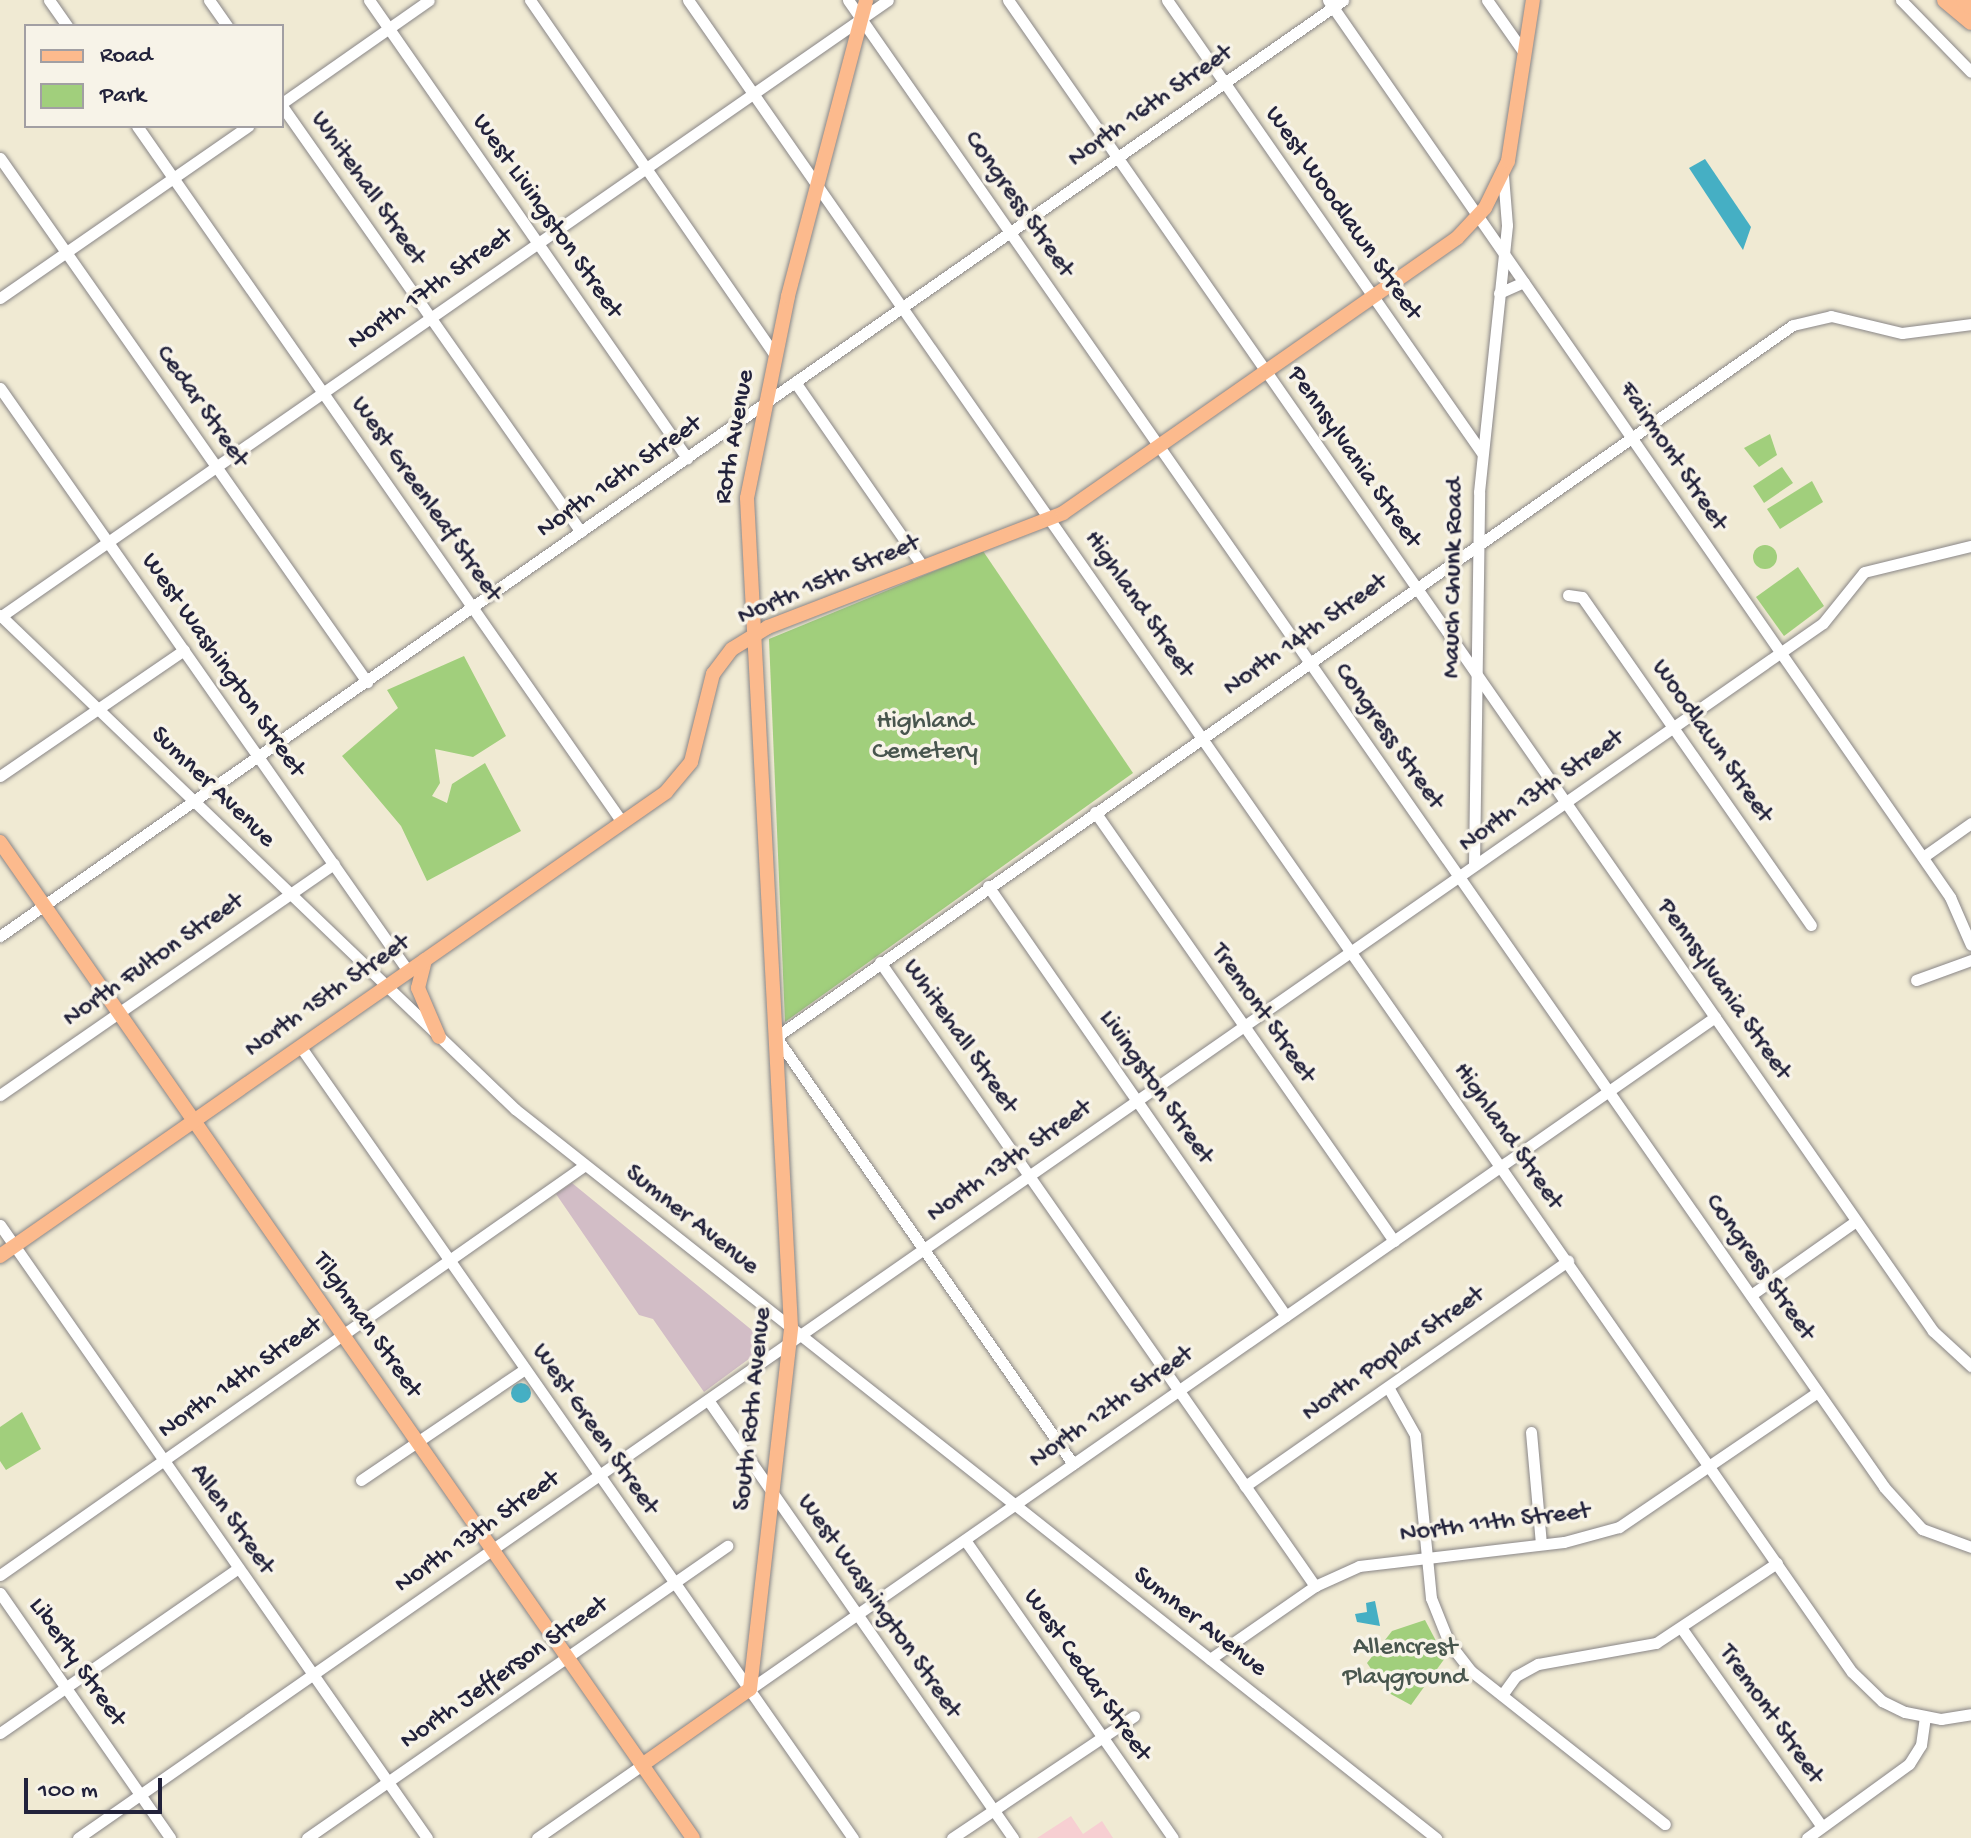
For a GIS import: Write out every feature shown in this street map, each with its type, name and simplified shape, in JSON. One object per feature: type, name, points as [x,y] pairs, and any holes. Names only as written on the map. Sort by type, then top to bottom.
[{"type":"highway","points":[[1945,0],[1971,22]]},
{"type":"highway","points":[[1964,0],[1971,6]]},
{"type":"main road","name":"Roth Avenue","points":[[776,1037],[747,498],[775,355],[866,0]]},
{"type":"main road","name":"Mauch Chunk Road","points":[[1478,216],[1503,175],[1536,0]]},
{"type":"main road","name":"North 15th Street","points":[[0,1256],[622,822],[684,772],[697,748],[718,663],[755,635],[1050,518],[1445,247],[1478,216]]},
{"type":"main road","name":"Tilghman Street","points":[[0,842],[693,1838]]},
{"type":"main road","points":[[426,958],[418,988],[439,1037]]},
{"type":"main road","name":"South Roth Avenue","points":[[750,1689],[787,1346],[796,1331],[776,1037]]},
{"type":"main road","name":"North 12th Street","points":[[642,1765],[750,1689]]},
{"type":"street","points":[[49,0],[66,24]]},
{"type":"street","points":[[209,0],[226,24]]},
{"type":"street","name":"West Livingston Street","points":[[369,0],[687,458]]},
{"type":"street","points":[[284,103],[429,0]]},
{"type":"street","points":[[530,0],[775,355]]},
{"type":"street","points":[[688,0],[902,308]]},
{"type":"street","name":"Congress Street","points":[[848,0],[1909,1519],[1936,1537],[1971,1547]]},
{"type":"street","name":"North 17th Street","points":[[0,616],[888,0]]},
{"type":"street","name":"Pennsylvania Street","points":[[1008,0],[1940,1341],[1971,1366]]},
{"type":"street","name":"West Woodlawn Street","points":[[1167,0],[1482,453]]},
{"type":"street","points":[[1487,0],[1525,54]]},
{"type":"street","points":[[1901,0],[1971,72]]},
{"type":"street","name":"North 16th Street","points":[[0,936],[1011,233],[1335,2]]},
{"type":"street","name":"Fairmont Street","points":[[1335,2],[1478,216],[1950,897],[1971,945]]},
{"type":"street","name":"Whitehall Street","points":[[284,107],[581,532]]},
{"type":"street","name":"West Greenleaf Street","points":[[138,128],[622,822]]},
{"type":"street","points":[[0,298],[245,128]]},
{"type":"street","name":"Cedar Street","points":[[0,158],[367,682]]},
{"type":"street","name":"Mauch Chunk Road","points":[[1474,865],[1477,546],[1482,453],[1507,214],[1503,175]]},
{"type":"street","points":[[1499,293],[1509,284],[1524,282]]},
{"type":"street","name":"Highland Street","points":[[902,308],[1866,1687],[1891,1706],[1925,1717],[1971,1714]]},
{"type":"street","name":"North 14th Street","points":[[776,1037],[1201,735],[1807,319],[1843,318],[1902,333],[1971,324]]},
{"type":"street","points":[[795,382],[923,567]]},
{"type":"street","name":"West Washington Street","points":[[0,388],[408,971]]},
{"type":"street","name":"North 13th Street","points":[[796,1331],[924,1249],[1823,623],[1864,572],[1971,546]]},
{"type":"street","name":"Woodlawn Street","points":[[1568,595],[1582,597],[1811,925]]},
{"type":"street","name":"Sumner Avenue","points":[[0,616],[439,1037],[585,1165],[1436,1838]]},
{"type":"street","points":[[0,776],[184,650]]},
{"type":"street","name":"Tremont Street","points":[[1095,812],[1394,1241]]},
{"type":"street","points":[[1923,857],[1971,823]]},
{"type":"street","name":"North Fulton Street","points":[[0,1095],[334,864]]},
{"type":"street","name":"Livingston Street","points":[[988,886],[1286,1316]]},
{"type":"street","points":[[1916,980],[1971,960]]},
{"type":"street","name":"Whitehall Street","points":[[880,962],[1315,1586]]},
{"type":"street","name":"North 12th Street","points":[[750,1689],[1715,1017]]},
{"type":"street","points":[[776,1037],[1073,1464]]},
{"type":"street","name":"West Green Street","points":[[300,1046],[853,1838]]},
{"type":"street","name":"North 14th Street","points":[[0,1575],[585,1165]]},
{"type":"street","points":[[1751,1295],[1856,1221]]},
{"type":"street","name":"Allen Street","points":[[0,1225],[427,1838]]},
{"type":"street","name":"North Poplar Street","points":[[1245,1486],[1568,1261]]},
{"type":"street","name":"North 13th Street","points":[[78,1838],[787,1346]]},
{"type":"street","points":[[361,1480],[525,1369]]},
{"type":"street","points":[[1388,1387],[1415,1435],[1431,1598],[1440,1628],[1459,1658],[1665,1824]]},
{"type":"street","name":"North 11th Street","points":[[1210,1659],[1315,1586],[1374,1561],[1541,1544],[1619,1527],[1818,1392]]},
{"type":"street","name":"West Washington Street","points":[[708,1400],[1013,1838]]},
{"type":"street","points":[[1531,1432],[1541,1544]]},
{"type":"street","name":"West Cedar Street","points":[[965,1540],[1173,1838]]},
{"type":"street","name":"North Jefferson Street","points":[[307,1838],[727,1546]]},
{"type":"street","points":[[1502,1695],[1516,1676],[1538,1664],[1635,1651],[1682,1629],[1777,1563]]},
{"type":"street","points":[[0,1733],[238,1568]]},
{"type":"street","name":"Liberty Street","points":[[0,1593],[170,1838]]},
{"type":"street","name":"Tremont Street","points":[[1682,1629],[1822,1827]]},
{"type":"street","points":[[952,1838],[1099,1734],[1134,1716]]},
{"type":"street","points":[[1807,1838],[1909,1764],[1921,1745],[1925,1717]]},
{"type":"street","name":"North 12th Street","points":[[537,1838],[642,1765]]},
{"type":"shaded area","points":[[572,1183],[769,1344],[704,1392],[653,1319],[639,1315],[556,1194]]},
{"type":"shaded area","points":[[1071,1816],[1083,1834],[1102,1821],[1113,1838],[1037,1838]]},
{"type":"green space","points":[[1770,434],[1777,455],[1759,467],[1744,448]]},
{"type":"green space","points":[[1782,467],[1793,483],[1764,503],[1753,486]]},
{"type":"green space","points":[[1812,481],[1823,502],[1780,529],[1767,509]]},
{"type":"green space","points":[[1765,545],[1776,552],[1777,557],[1770,568],[1765,569],[1754,562],[1753,557],[1760,546]]},
{"type":"green space","name":"Highland Cemetery","points":[[983,551],[1133,773],[785,1022],[769,639]]},
{"type":"green space","points":[[1798,567],[1824,606],[1784,636],[1756,597]]},
{"type":"green space","points":[[464,656],[506,736],[473,757],[435,749],[440,783],[432,796],[447,803],[452,784],[485,763],[521,831],[427,881],[401,826],[342,756],[398,708],[387,690]]},
{"type":"green space","points":[[22,1412],[41,1449],[6,1470],[0,1461],[0,1427]]},
{"type":"green space","name":"Allencrest Playground","points":[[1425,1620],[1445,1658],[1411,1705],[1387,1692],[1367,1663],[1392,1631]]},
{"type":"water","points":[[1705,159],[1751,227],[1743,250],[1689,168]]},
{"type":"water","points":[[521,1383],[528,1386],[531,1393],[528,1400],[521,1403],[514,1400],[511,1393],[514,1386]]},
{"type":"water","points":[[1375,1601],[1380,1626],[1357,1622],[1355,1614],[1367,1612],[1366,1603]]}]
